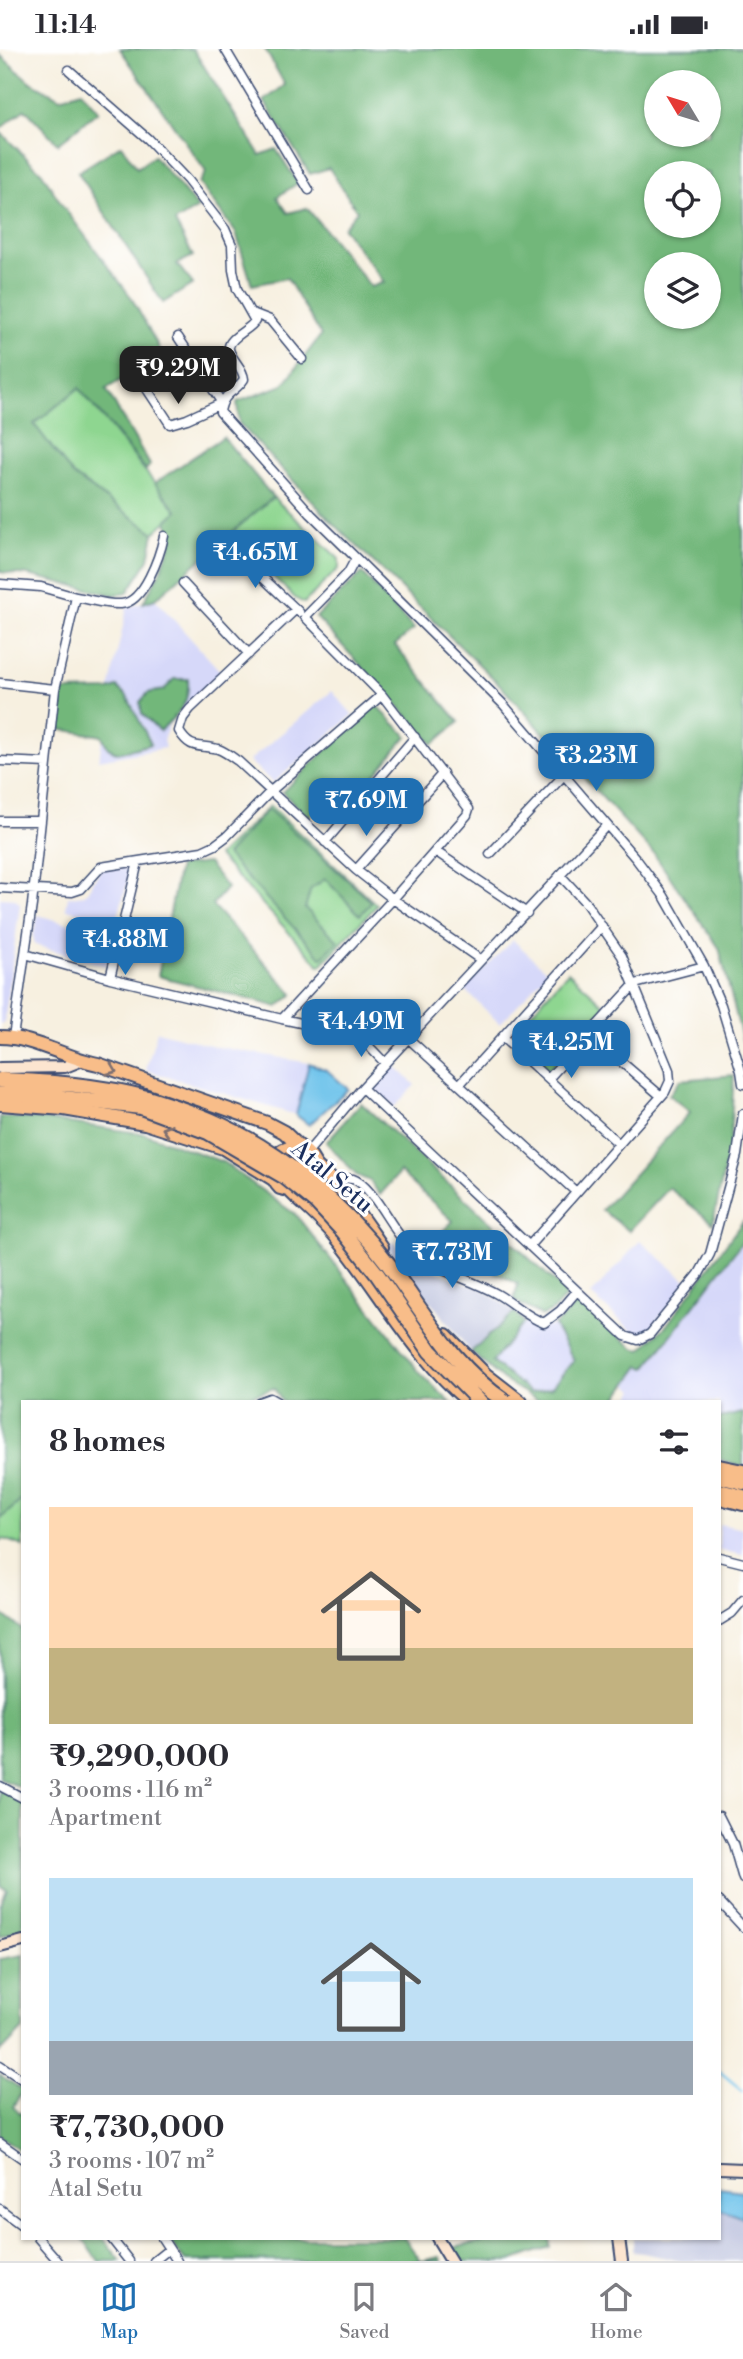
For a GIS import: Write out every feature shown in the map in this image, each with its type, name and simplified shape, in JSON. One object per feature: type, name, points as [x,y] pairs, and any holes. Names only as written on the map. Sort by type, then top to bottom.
[{"type":"highway","points":[[0,1080],[114,1089],[144,1103]]},
{"type":"highway","points":[[0,1094],[144,1103]]},
{"type":"highway","name":"Atal Setu","points":[[144,1103],[232,1145],[285,1177],[316,1202],[377,1274],[430,1351],[478,1400]]},
{"type":"highway","name":"Atal Setu","points":[[144,1103],[214,1122],[290,1167],[322,1193],[353,1221],[389,1266],[441,1342],[489,1391],[503,1400]]},
{"type":"highway","points":[[721,1476],[743,1482]]},
{"type":"highway","points":[[721,1492],[743,1497]]},
{"type":"main road","points":[[6,1037],[80,1061],[98,1064],[267,1123],[284,1132],[331,1179],[354,1207],[431,1318],[485,1374],[518,1400]]},
{"type":"main road","points":[[0,1104],[64,1108],[145,1123],[223,1148],[273,1179],[280,1188],[291,1192],[335,1235],[429,1362],[467,1400]]},
{"type":"main road","points":[[273,1179],[271,1169],[277,1156],[290,1149],[305,1152]]},
{"type":"main road","points":[[291,1192],[303,1190],[312,1182],[315,1165]]},
{"type":"main road","points":[[721,1466],[743,1471]]},
{"type":"main road","points":[[721,1498],[743,1504]]},
{"type":"street","points":[[225,49],[309,190]]},
{"type":"street","points":[[69,70],[148,139],[187,180],[225,229],[232,245],[237,289],[255,321],[251,328],[232,340],[229,345],[244,379],[227,394],[220,412],[311,514],[503,704],[637,860],[664,896],[704,966],[721,1005],[743,1084]]},
{"type":"street","points":[[252,313],[270,320],[302,359]]},
{"type":"street","points":[[178,337],[222,403]]},
{"type":"street","points":[[143,383],[170,424],[222,403]]},
{"type":"street","points":[[0,584],[41,587],[76,597],[121,604],[132,600],[142,590],[160,555],[164,536]]},
{"type":"street","points":[[225,542],[305,617],[382,695],[469,810],[393,899],[282,1019]]},
{"type":"street","points":[[305,617],[348,573],[356,558]]},
{"type":"street","points":[[183,583],[249,654]]},
{"type":"street","points":[[6,1037],[25,954],[55,689],[76,597]]},
{"type":"street","points":[[296,609],[190,709],[183,718],[179,731],[185,740],[194,746],[218,749],[229,754],[272,790],[356,870],[481,960]]},
{"type":"street","points":[[0,683],[55,689]]},
{"type":"street","points":[[0,888],[72,892],[81,889],[101,867],[202,851],[215,845],[272,790],[382,695]]},
{"type":"street","points":[[325,842],[415,737]]},
{"type":"street","points":[[0,761],[47,763]]},
{"type":"street","points":[[356,870],[443,773]]},
{"type":"street","points":[[490,854],[563,776]]},
{"type":"street","points":[[0,821],[41,821]]},
{"type":"street","points":[[305,1152],[606,826]]},
{"type":"street","points":[[435,851],[527,913]]},
{"type":"street","points":[[110,978],[138,862]]},
{"type":"street","points":[[529,1246],[620,1144],[661,1096],[670,1081],[669,1070],[622,956],[585,902],[560,875]]},
{"type":"street","points":[[459,1085],[602,926]]},
{"type":"street","points":[[25,954],[110,978],[358,1035],[385,1063]]},
{"type":"street","points":[[548,1079],[635,984],[704,966]]},
{"type":"street","points":[[589,1034],[661,1096]]},
{"type":"street","points":[[502,1037],[620,1144]]},
{"type":"street","points":[[409,1039],[576,1192]]},
{"type":"street","points":[[0,1068],[65,1067],[80,1061]]},
{"type":"street","points":[[362,1088],[625,1336],[638,1340],[650,1334],[699,1274],[710,1254],[737,1155],[743,1114]]},
{"type":"street","points":[[331,1179],[352,1179],[361,1184],[399,1235],[416,1255],[429,1265],[497,1294],[536,1320],[544,1323],[551,1320],[577,1291]]},
{"type":"street","points":[[721,1558],[743,1563]]},
{"type":"street","points":[[721,1620],[732,1613],[743,1600]]},
{"type":"street","points":[[0,1786],[21,1797]]},
{"type":"street","points":[[721,1820],[733,1844],[743,1879]]},
{"type":"street","points":[[721,1903],[743,1927]]},
{"type":"street","points":[[0,1947],[21,1942]]},
{"type":"street","points":[[0,2065],[21,2079]]},
{"type":"street","points":[[0,2143],[21,2158]]},
{"type":"street","points":[[721,2168],[743,2169]]},
{"type":"street","points":[[0,2209],[21,2225]]},
{"type":"street","points":[[40,2240],[58,2261]]},
{"type":"street","points":[[113,2240],[129,2261]]},
{"type":"street","points":[[163,2240],[177,2261]]},
{"type":"street","points":[[438,2240],[451,2261]]},
{"type":"street","points":[[619,2240],[622,2261]]},
{"type":"street","points":[[154,2261],[169,2249]]},
{"type":"shaded area","points":[[155,599],[221,672],[192,698],[169,725],[163,740],[165,748],[99,760],[109,690],[127,608]]},
{"type":"shaded area","points":[[332,691],[353,715],[273,783],[249,761]]},
{"type":"shaded area","points":[[131,868],[117,920],[66,909],[68,897],[85,895],[101,869]]},
{"type":"shaded area","points":[[0,898],[15,899],[20,904],[4,1024],[0,1024]]},
{"type":"shaded area","points":[[38,915],[114,936],[106,966],[35,945],[33,936]]},
{"type":"shaded area","points":[[513,940],[548,972],[500,1024],[464,989]]},
{"type":"shaded area","points":[[157,1031],[214,1046],[309,1063],[296,1115],[146,1070]]},
{"type":"shaded area","points":[[393,1064],[415,1085],[394,1107],[372,1086]]},
{"type":"shaded area","points":[[640,1241],[688,1282],[648,1331],[637,1335],[591,1295]]},
{"type":"shaded area","points":[[743,1241],[743,1445],[721,1440],[721,1400],[628,1400],[635,1390],[624,1381],[639,1363],[646,1368]]},
{"type":"shaded area","points":[[393,1242],[423,1266],[485,1291],[515,1312],[471,1352],[387,1247]]},
{"type":"shaded area","points":[[524,1322],[542,1327],[554,1326],[574,1360],[552,1387],[531,1393],[492,1362]]},
{"type":"shaded area","points":[[721,1524],[743,1529],[743,1555],[721,1550]]},
{"type":"shaded area","points":[[721,2210],[743,2218],[743,2261],[681,2261],[633,2251],[633,2240],[721,2240]]},
{"type":"green space","points":[[120,49],[193,49],[260,155],[276,149],[298,183],[277,197],[288,213],[307,208],[371,287],[384,282],[343,228],[357,211],[329,168],[310,174],[264,101],[285,85],[265,49],[743,49],[743,1042],[719,948],[654,854],[499,684],[328,518],[239,423],[237,402],[283,385],[321,335],[287,278],[252,285],[236,233],[199,183],[206,172]]},
{"type":"green space","points":[[0,55],[29,81],[60,98],[81,91],[98,111],[58,144],[25,109],[0,129]]},
{"type":"green space","points":[[0,132],[42,173],[62,205],[131,297],[163,355],[106,389],[150,465],[146,470],[79,388],[34,424],[73,475],[154,533],[149,559],[127,593],[113,595],[28,575],[0,572]]},
{"type":"green space","points":[[121,145],[137,168],[154,156],[198,208],[175,222],[193,256],[177,264],[193,284],[163,303],[78,172]]},
{"type":"green space","points":[[79,388],[177,511],[154,533],[73,475],[34,424]]},
{"type":"green space","points":[[223,437],[273,497],[155,599],[143,603],[162,568],[172,540],[167,521],[177,511],[155,483]]},
{"type":"green space","points":[[273,497],[339,559],[339,568],[304,603],[295,598],[230,534]]},
{"type":"green space","points":[[362,573],[414,629],[395,645],[459,722],[433,744],[316,617]]},
{"type":"green space","points":[[174,679],[188,679],[187,696],[182,708],[160,731],[142,714],[140,702],[148,693],[164,690]]},
{"type":"green space","points":[[117,687],[127,696],[151,744],[118,753],[108,748],[102,736],[58,729],[63,691],[109,690]]},
{"type":"green space","points":[[375,704],[407,736],[343,813],[326,798],[308,817],[282,792]]},
{"type":"green space","points":[[270,806],[377,905],[320,966],[218,856]]},
{"type":"green space","points":[[268,809],[372,902],[360,915],[325,879],[311,889],[305,908],[338,941],[322,958],[226,855]]},
{"type":"green space","points":[[208,863],[227,888],[212,905],[293,994],[278,1007],[158,976],[179,866]]},
{"type":"green space","points":[[568,972],[607,1007],[549,1070],[511,1035]]},
{"type":"green space","points":[[734,1075],[730,1142],[713,1223],[669,1188],[629,1231],[602,1210],[690,1112],[669,1095],[680,1080]]},
{"type":"green space","points":[[361,1103],[568,1294],[554,1310],[542,1316],[514,1300],[518,1284],[465,1257],[454,1270],[427,1247],[453,1221],[400,1172],[380,1195],[370,1181],[356,1175],[326,1142]]},
{"type":"green space","points":[[0,1117],[42,1119],[146,1134],[223,1162],[296,1215],[421,1374],[448,1400],[281,1400],[274,1388],[238,1400],[21,1400],[21,1501],[0,1519]]},
{"type":"green space","points":[[743,1221],[743,1241],[646,1368],[640,1366],[615,1400],[538,1400],[503,1380],[471,1352],[515,1312],[524,1322],[492,1362],[531,1393],[552,1387],[574,1360],[554,1326],[578,1302],[634,1348],[641,1350],[666,1326]]},
{"type":"green space","points":[[743,1413],[743,1467],[721,1460],[721,1418]]},
{"type":"green space","points":[[21,1464],[21,1545],[4,1539],[0,1541],[0,1480]]},
{"type":"green space","points":[[0,1613],[21,1629],[21,1787],[0,1779]]},
{"type":"green space","points":[[0,1790],[21,1801],[21,1929],[0,1937],[0,1906],[7,1889],[0,1886]]},
{"type":"green space","points":[[21,1955],[21,2031],[1,2052],[0,1959]]},
{"type":"green space","points":[[0,2075],[21,2089],[13,2107],[21,2113],[21,2151],[0,2136]]},
{"type":"green space","points":[[83,2240],[105,2240],[121,2261],[99,2261]]},
{"type":"green space","points":[[169,2240],[405,2240],[421,2261],[185,2261]]},
{"type":"green space","points":[[489,2240],[550,2240],[550,2247],[511,2261],[460,2261],[453,2248]]},
{"type":"green space","points":[[440,2257],[442,2261],[421,2261]]},
{"type":"water","points":[[309,1063],[327,1070],[348,1089],[309,1125],[296,1115]]},
{"type":"water","points":[[721,2188],[743,2191],[743,2218],[721,2210]]},
{"type":"waterway","points":[[721,2073],[743,2091]]}]
